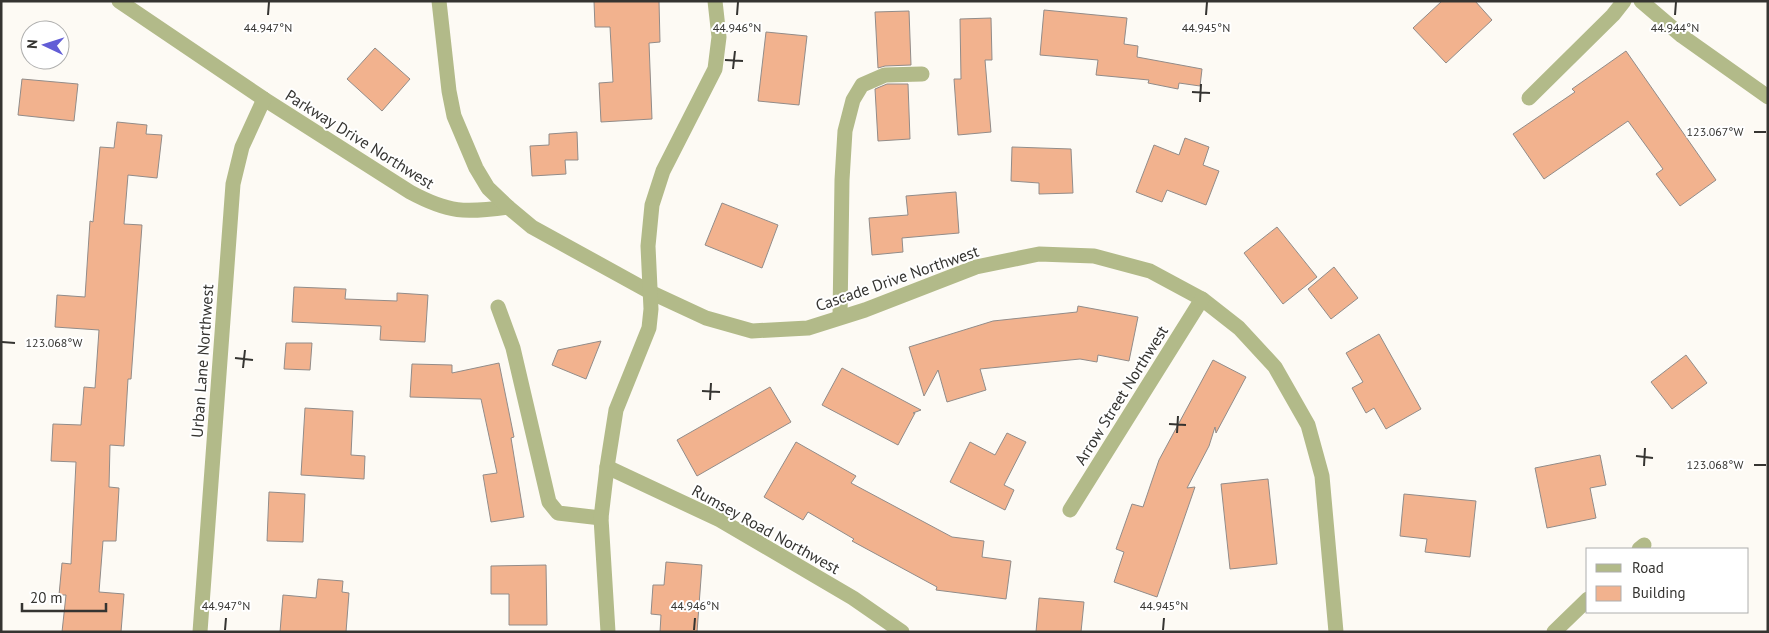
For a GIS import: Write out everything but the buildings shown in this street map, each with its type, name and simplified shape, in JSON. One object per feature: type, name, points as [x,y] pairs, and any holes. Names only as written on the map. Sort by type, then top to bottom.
[{"type":"street","name":"Parkway Drive Northwest","points":[[119,1],[264,99],[432,204],[458,211],[482,211],[508,207]]},
{"type":"street","points":[[440,1],[449,90],[454,116],[476,168],[488,188],[532,227],[650,292]]},
{"type":"street","points":[[608,632],[601,518],[616,410],[649,328],[651,309],[648,246],[652,205],[663,171],[715,69],[719,37],[715,1]]},
{"type":"street","points":[[1529,98],[1613,15],[1624,1]]},
{"type":"street","points":[[1641,1],[1682,36],[1768,97]]},
{"type":"street","points":[[840,317],[842,180],[845,131],[853,100],[862,85],[885,75],[922,74]]},
{"type":"street","name":"Urban Lane Northwest","points":[[200,632],[233,184],[242,147],[264,99]]},
{"type":"street","name":"Cascade Drive Northwest","points":[[650,292],[706,318],[752,331],[808,328],[865,310],[976,267],[1039,254],[1094,256],[1150,271],[1202,299],[1239,328],[1275,367],[1308,425],[1322,476],[1336,632]]},
{"type":"street","name":"Arrow Street Northwest","points":[[1070,510],[1202,299]]},
{"type":"street","points":[[498,308],[513,348],[549,502],[558,513],[601,518]]},
{"type":"street","name":"Rumsey Road Northwest","points":[[607,467],[720,520],[853,598],[902,632]]},
{"type":"street","points":[[1554,632],[1586,601]]}]
